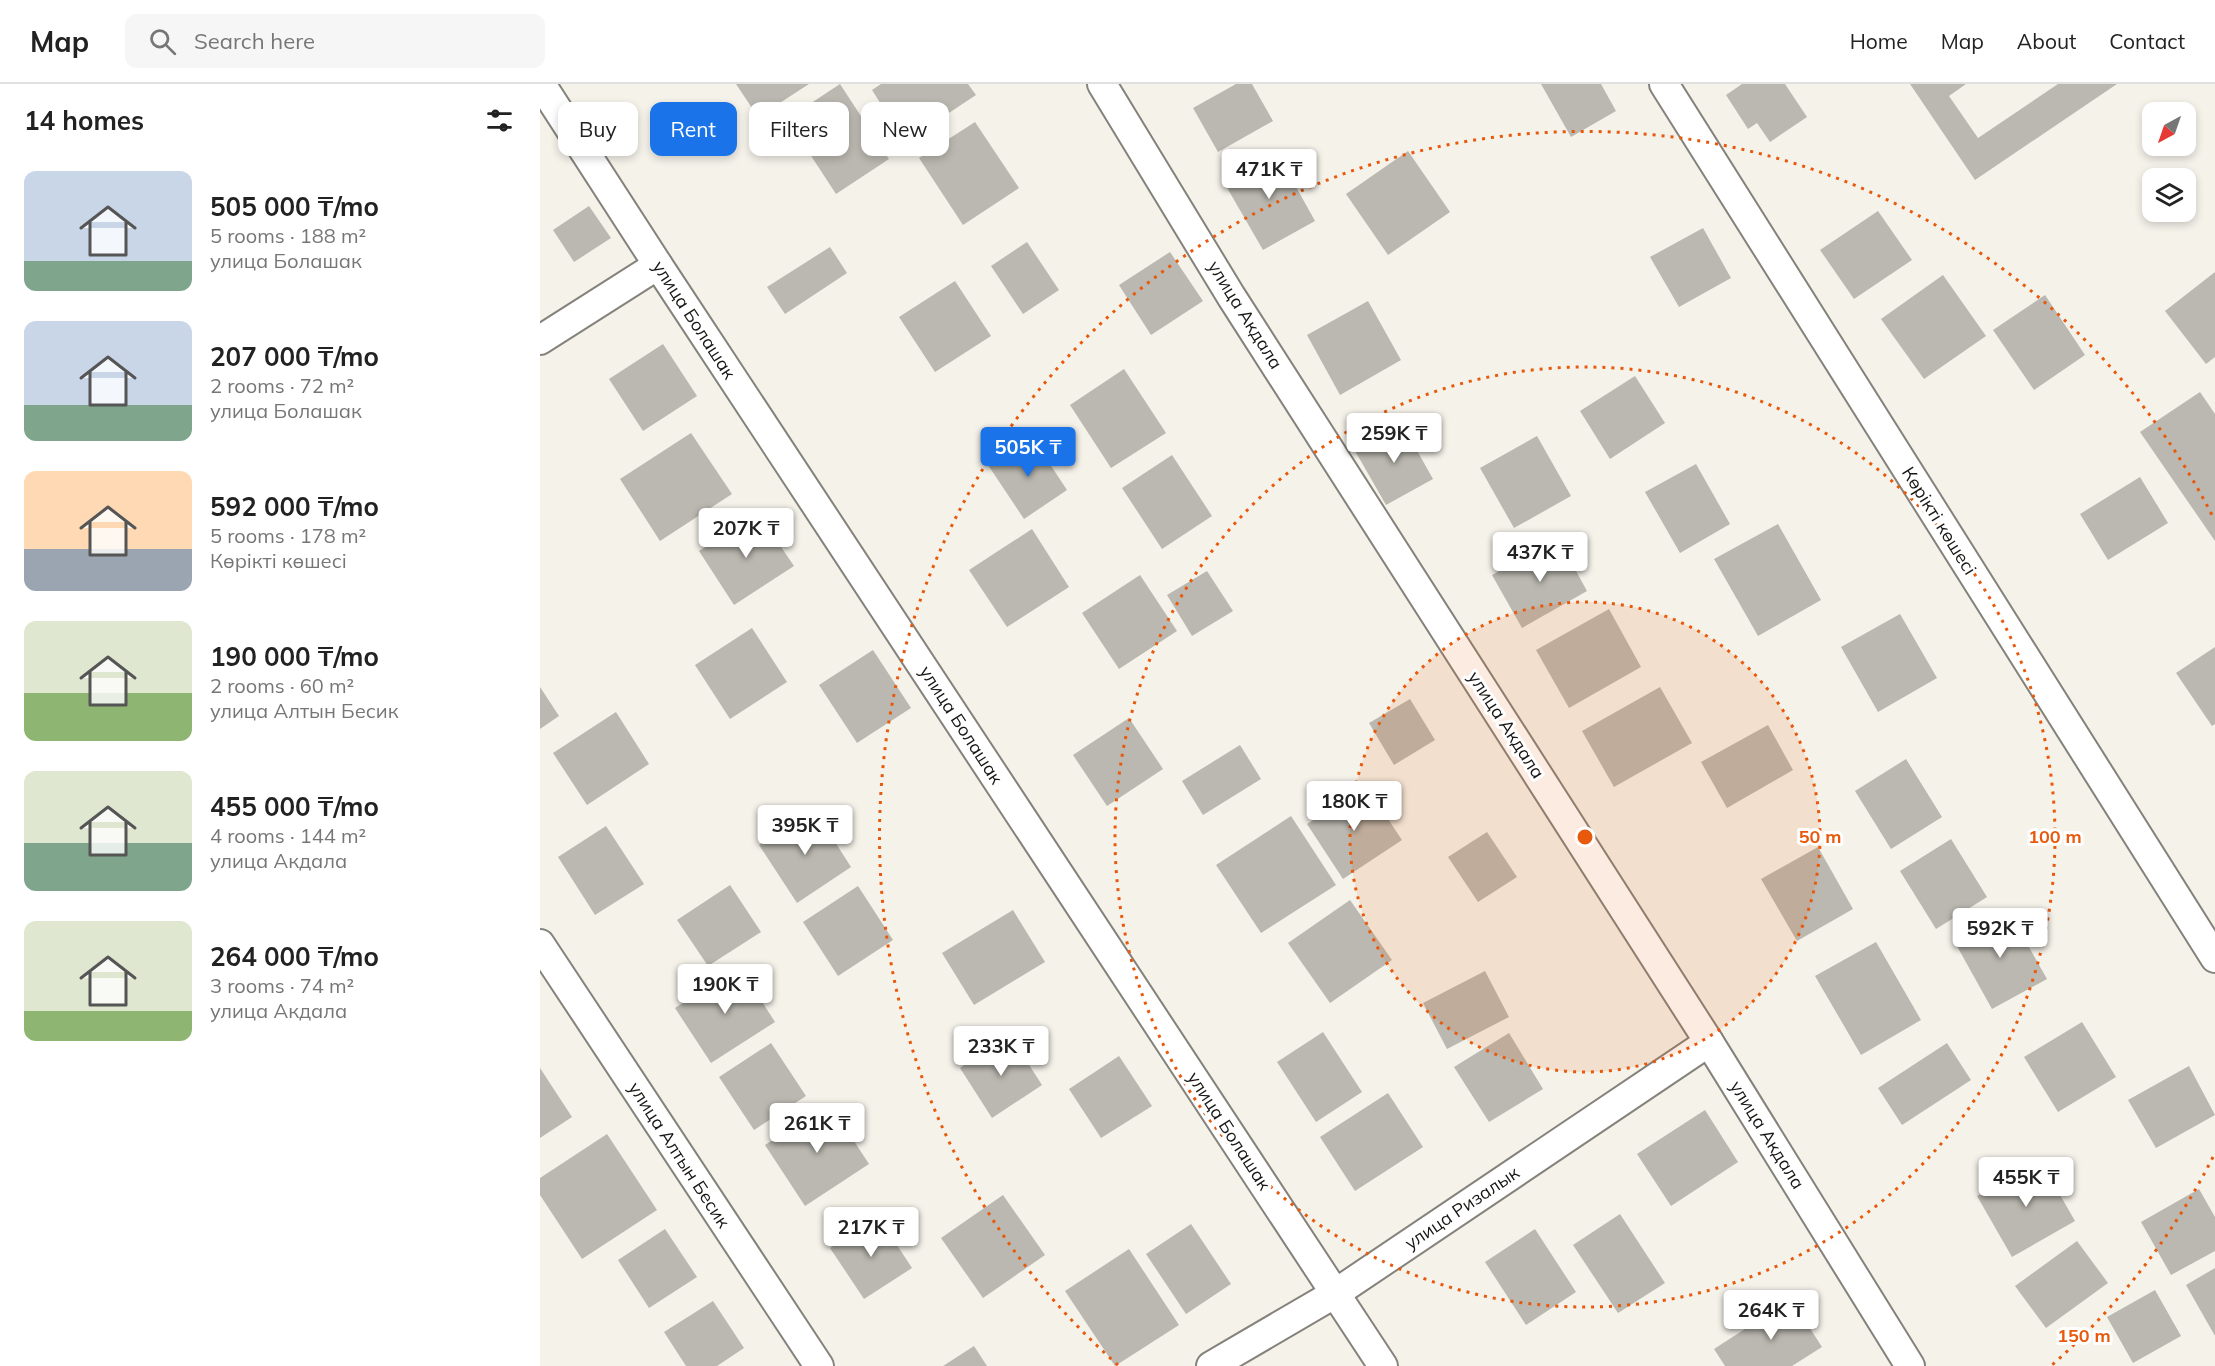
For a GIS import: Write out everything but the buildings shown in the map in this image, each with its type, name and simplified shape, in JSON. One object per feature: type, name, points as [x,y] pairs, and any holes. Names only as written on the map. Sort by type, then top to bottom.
[{"type":"street","name":"улица Болашак","points":[[541,84],[1383,1366]]},
{"type":"street","name":"улица Акдала","points":[[1102,84],[1231,296],[1709,1042],[1910,1366]]},
{"type":"street","name":"Көрікті көшесі","points":[[1664,84],[2215,958]]},
{"type":"street","points":[[540,340],[658,265]]},
{"type":"street","name":"улица Алтын Бесик","points":[[540,944],[819,1366]]},
{"type":"street","name":"улица Ризалык","points":[[1211,1366],[1336,1293],[1709,1042]]}]
